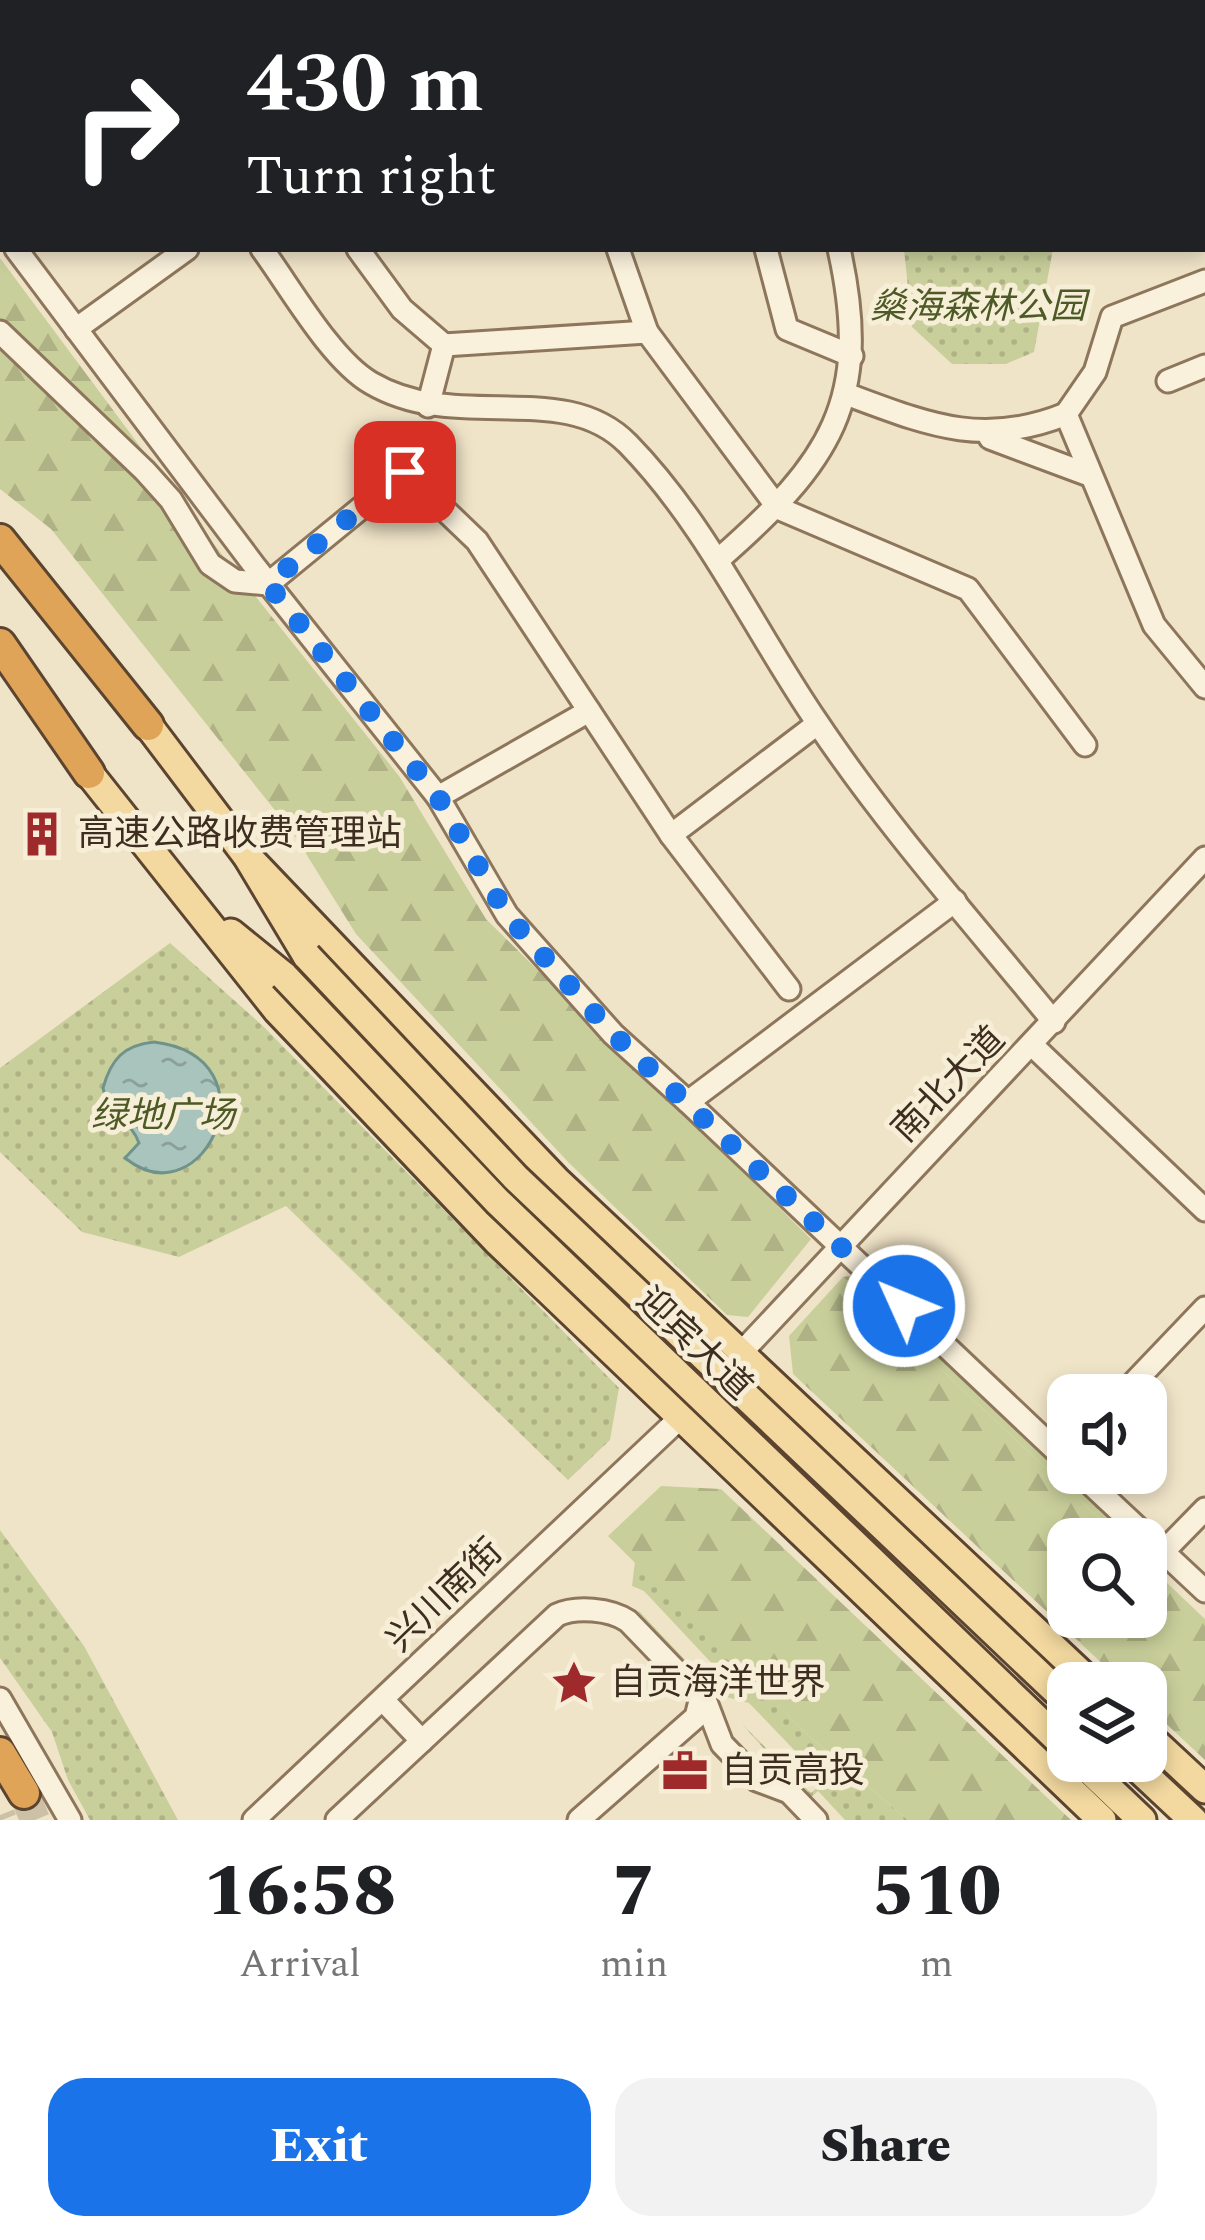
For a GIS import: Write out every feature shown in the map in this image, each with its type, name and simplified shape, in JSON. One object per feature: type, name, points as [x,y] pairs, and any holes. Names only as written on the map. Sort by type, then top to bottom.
[{"type":"highway","points":[[0,540],[148,725]]},
{"type":"highway","points":[[0,644],[89,773]]},
{"type":"highway","points":[[0,1753],[24,1793]]},
{"type":"main road","points":[[148,725],[247,856],[556,1180],[1068,1662]]},
{"type":"main road","points":[[89,773],[338,1076],[680,1418],[1102,1820]]},
{"type":"main road","name":"迎宾大道","points":[[247,856],[307,956],[516,1178],[1047,1682]]},
{"type":"main road","name":"迎宾大道","points":[[190,901],[284,976],[497,1202],[1047,1730]]},
{"type":"main road","points":[[616,1355],[645,1367],[674,1357],[687,1322],[674,1293]]},
{"type":"main road","points":[[745,1479],[731,1449],[732,1437],[746,1415],[766,1408],[809,1420]]},
{"type":"main road","points":[[1167,1754],[1205,1789]]},
{"type":"main road","points":[[1102,1782],[1142,1820]]},
{"type":"main road","points":[[1152,1782],[1193,1820]]},
{"type":"street","points":[[18,252],[268,584],[438,797],[507,915],[613,1034],[804,1218],[1047,1438]]},
{"type":"street","points":[[76,329],[183,252]]},
{"type":"street","points":[[264,252],[365,380],[428,406],[554,409],[592,418],[627,443],[718,560],[817,724],[1054,1022]]},
{"type":"street","points":[[360,252],[402,309],[444,345],[647,332]]},
{"type":"street","points":[[619,252],[647,332],[778,508],[968,589],[1084,745]]},
{"type":"street","points":[[767,252],[788,329],[852,356]]},
{"type":"street","points":[[718,560],[778,508],[835,427],[852,356],[849,292],[840,252]]},
{"type":"street","points":[[978,434],[1024,431],[1066,414],[1095,372],[1112,317],[1205,281]]},
{"type":"street","points":[[0,332],[145,471],[171,500],[210,564],[236,580],[268,584],[405,472],[477,541],[671,835],[789,989]]},
{"type":"street","points":[[428,406],[444,345]]},
{"type":"street","points":[[1168,381],[1205,366]]},
{"type":"street","points":[[846,394],[920,421],[978,434],[1089,475]]},
{"type":"street","points":[[1066,414],[1154,625],[1205,687]]},
{"type":"street","points":[[438,797],[590,711]]},
{"type":"street","points":[[671,835],[817,724]]},
{"type":"street","name":"南北大道","points":[[738,1354],[1205,858]]},
{"type":"street","points":[[688,1102],[956,901]]},
{"type":"street","points":[[1032,1045],[1205,1210]]},
{"type":"street","points":[[1172,1176],[1205,1189]]},
{"type":"street","points":[[1142,1374],[1205,1308]]},
{"type":"street","points":[[1176,1339],[1195,1338],[1205,1344]]},
{"type":"street","name":"兴川南街","points":[[254,1820],[680,1418],[738,1354]]},
{"type":"street","points":[[1101,1494],[1127,1518]]},
{"type":"street","points":[[1167,1548],[1205,1509]]},
{"type":"street","points":[[1167,1556],[1205,1591]]},
{"type":"street","points":[[337,1820],[557,1615],[571,1609],[616,1614],[628,1621],[701,1697],[720,1742]]},
{"type":"street","points":[[579,1820],[699,1713],[701,1697]]},
{"type":"street","points":[[0,1699],[70,1820]]},
{"type":"street","points":[[383,1700],[422,1741]]},
{"type":"street","points":[[685,1727],[703,1726],[757,1780],[789,1792],[816,1820]]},
{"type":"green space","name":"燊海森林公园","points":[[904,252],[1052,252],[1034,352],[1006,364],[952,364],[912,327]]},
{"type":"green space","points":[[0,258],[197,523],[399,776],[486,919],[811,1239],[748,1317],[727,1315],[569,1163],[356,934],[293,833],[51,529],[0,489]]},
{"type":"green space","name":"绿地广场","points":[[170,943],[263,1026],[619,1388],[610,1440],[568,1480],[286,1206],[179,1257],[82,1232],[0,1152],[0,1068]]},
{"type":"green space","points":[[856,1275],[1047,1452],[1047,1469],[843,1277]]},
{"type":"green space","points":[[843,1277],[1047,1469],[1047,1494],[1073,1494],[1099,1518],[1047,1518],[1047,1612],[793,1374],[789,1336]]},
{"type":"green space","points":[[661,1486],[721,1489],[1071,1820],[908,1820],[811,1738],[608,1536]]},
{"type":"green space","points":[[1073,1494],[1092,1494],[1118,1518],[1099,1518]]},
{"type":"green space","points":[[0,1530],[84,1646],[178,1820],[90,1820],[68,1780],[52,1732],[0,1658]]},
{"type":"green space","points":[[635,1561],[811,1738],[908,1820],[845,1820],[818,1791],[809,1799],[741,1723],[811,1793],[824,1781],[749,1703],[711,1693],[635,1614],[639,1611],[706,1682],[719,1671],[644,1591],[632,1586]]},
{"type":"green space","points":[[1167,1583],[1205,1619],[1205,1760],[1167,1725],[1167,1662],[1101,1662],[1075,1638],[1167,1638]]},
{"type":"water","points":[[154,1042],[192,1054],[213,1075],[220,1102],[216,1130],[202,1153],[181,1169],[154,1172],[125,1158],[139,1143],[110,1107],[103,1088],[120,1055]]},
{"type":"tunnel","points":[[24,1793],[35,1820]]},
{"type":"tunnel","points":[[0,1815],[2,1820]]},
{"type":"place","name":"高速公路收费管理站","points":[[42,834]]},
{"type":"place","name":"自贡海洋世界","points":[[574,1683]]},
{"type":"place","name":"自贡高投","points":[[685,1771]]},
{"type":"route","points":[[405,472],[268,584],[438,797],[507,915],[613,1034],[804,1218],[904,1306]]}]
